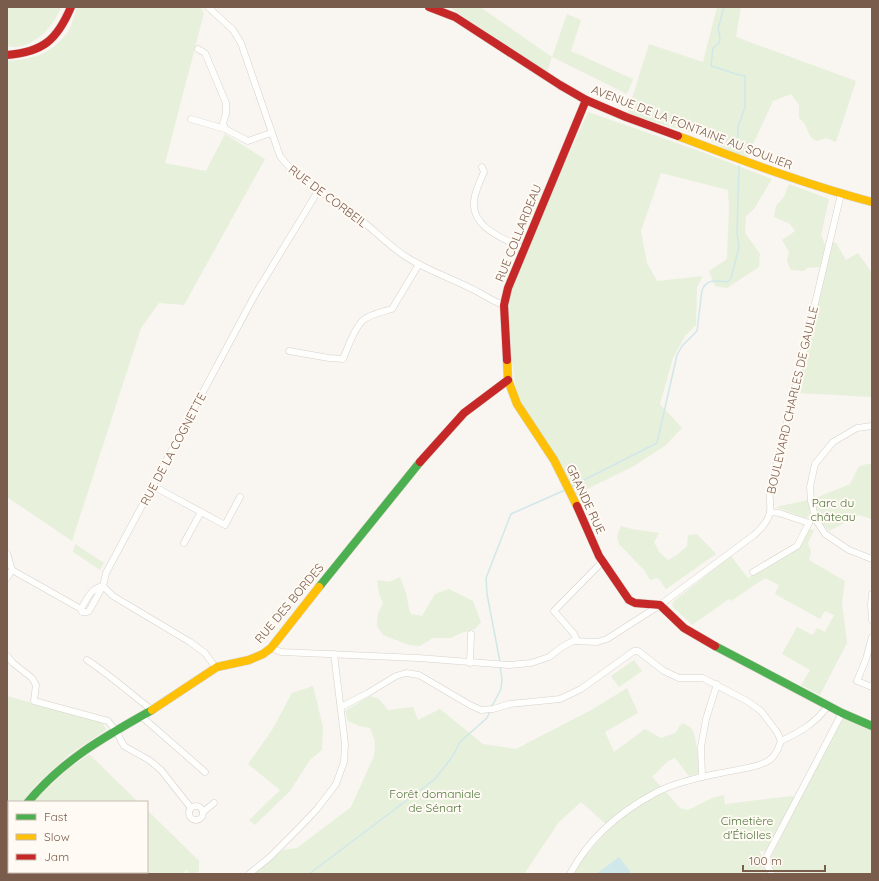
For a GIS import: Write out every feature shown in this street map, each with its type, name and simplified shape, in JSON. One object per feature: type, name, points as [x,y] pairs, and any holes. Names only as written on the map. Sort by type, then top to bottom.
[{"type":"main road","points":[[7,50],[23,49],[38,43],[50,34],[57,24],[65,7]]},
{"type":"main road","points":[[7,55],[31,52],[42,47],[59,32],[71,7]]},
{"type":"main road","name":"AVENUE DE LA FONTAINE AU SOULIER","points":[[429,7],[455,18],[586,100],[626,117],[740,159],[841,194],[872,202]]},
{"type":"main road","name":"RUE COLLARDEAU","points":[[508,380],[504,305],[508,288],[586,100]]},
{"type":"main road","name":"GRANDE RUE","points":[[508,380],[517,404],[563,476],[599,556],[629,600],[635,603],[660,605]]},
{"type":"main road","name":"RUE DES BORDES","points":[[29,801],[46,782],[73,758],[152,710],[216,668],[252,659],[261,655],[270,648],[416,467],[464,413],[508,380]]},
{"type":"main road","points":[[660,605],[684,628],[704,640],[828,706],[872,726]]},
{"type":"street","name":"RUE DE CORBEIL","points":[[208,7],[233,30],[241,44],[271,133],[280,156],[288,168],[318,191],[353,214],[408,259],[437,274],[469,287],[494,302],[504,305]]},
{"type":"street","points":[[198,49],[205,53],[226,103],[226,114],[223,123],[225,129]]},
{"type":"street","points":[[192,119],[225,129],[248,141],[271,133]]},
{"type":"street","points":[[482,167],[484,172],[474,201],[474,213],[481,225],[524,249]]},
{"type":"street","name":"RUE DE LA COGNETTE","points":[[103,586],[106,573],[256,293],[318,191]]},
{"type":"street","name":"BOULEVARD CHARLES DE GAULLE","points":[[577,641],[602,641],[660,605],[759,531],[770,512],[770,493],[841,194]]},
{"type":"street","points":[[289,351],[343,359],[356,330],[362,321],[370,316],[392,309],[419,264]]},
{"type":"street","points":[[872,426],[857,428],[833,442],[815,464],[810,487],[811,501],[816,520],[825,534],[849,550],[872,559]]},
{"type":"street","points":[[153,486],[225,525],[240,497]]},
{"type":"street","points":[[184,543],[202,512]]},
{"type":"street","points":[[770,512],[779,513],[809,523]]},
{"type":"street","points":[[753,572],[797,546],[809,523],[816,520]]},
{"type":"street","points":[[7,553],[12,570],[81,609],[93,590],[96,587],[103,586],[113,596],[190,642],[205,653],[216,668]]},
{"type":"street","points":[[270,648],[281,652],[334,654],[496,665],[531,663],[549,657],[569,643],[577,641],[574,634],[554,612],[603,561]]},
{"type":"street","points":[[7,578],[12,570]]},
{"type":"street","points":[[872,594],[872,620]]},
{"type":"street","points":[[470,663],[472,634]]},
{"type":"street","points":[[872,637],[866,659],[857,681],[872,687]]},
{"type":"street","points":[[341,707],[368,694],[396,676],[406,673],[419,674],[480,710],[510,704],[560,698],[581,689],[634,651],[638,651],[664,670],[679,678],[703,678],[747,701],[761,711],[777,732],[781,741]]},
{"type":"street","points":[[249,874],[270,857],[297,830],[317,809],[336,784],[344,762],[345,744],[334,654]]},
{"type":"street","points":[[7,656],[13,663],[32,678],[36,685],[34,701],[108,721],[116,731],[124,746],[149,760],[157,767],[191,808]]},
{"type":"street","points":[[88,660],[152,710]]},
{"type":"street","points":[[702,777],[701,747],[706,719],[717,684]]},
{"type":"street","points":[[570,874],[587,847],[607,826],[630,808],[658,792],[683,782],[752,767],[768,761],[776,753],[781,741],[810,726],[828,706]]},
{"type":"street","points":[[772,874],[767,865],[767,856],[842,713]]},
{"type":"street","points":[[141,716],[205,772]]},
{"type":"street","points":[[191,808],[189,814],[191,819],[194,820],[201,818],[203,812],[214,803]]},
{"type":"street","points":[[191,808],[194,806],[199,806],[203,812]]},
{"type":"green space","points":[[7,7],[61,7],[58,15],[47,30],[32,42],[16,47],[7,46]]},
{"type":"green space","points":[[77,7],[200,7],[204,13],[165,163],[206,171],[225,134],[265,159],[184,305],[159,303],[141,328],[72,541],[7,497],[7,61],[33,57],[54,46],[69,30]]},
{"type":"green space","points":[[449,7],[480,7],[552,57],[547,72]]},
{"type":"green space","points":[[717,7],[741,7],[736,37],[856,81],[836,142],[826,138],[816,141],[812,138],[805,124],[799,118],[799,105],[791,94],[773,101],[747,157],[740,157],[702,136],[627,114],[649,44],[703,62]]},
{"type":"green space","points":[[567,14],[581,20],[571,51],[633,79],[627,94],[552,57]]},
{"type":"green space","points":[[588,112],[694,149],[772,179],[754,209],[746,216],[745,233],[760,254],[759,267],[727,288],[715,286],[709,271],[727,259],[729,206],[728,190],[661,173],[641,231],[647,263],[657,281],[703,276],[697,287],[696,325],[685,336],[673,358],[660,404],[682,428],[666,445],[634,466],[575,495],[549,445],[521,405],[515,384],[511,353],[509,304],[512,280]]},
{"type":"green space","points":[[789,184],[829,199],[821,235],[825,245],[820,267],[807,268],[804,271],[791,270],[787,261],[789,252],[782,240],[795,231],[790,224],[774,217],[776,206],[784,197]]},
{"type":"green space","points":[[832,242],[836,243],[846,260],[858,253],[872,273],[872,397],[798,393]]},
{"type":"green space","name":"Parc du château","points":[[872,463],[872,519],[859,515],[829,531],[818,516],[813,499],[850,484],[859,466]]},
{"type":"green space","points":[[808,500],[810,513],[808,517],[805,518],[776,507]]},
{"type":"green space","points":[[621,526],[659,533],[654,542],[659,552],[668,560],[677,555],[687,546],[688,535],[697,534],[716,554],[666,589],[658,578],[650,580],[645,571],[619,544],[617,536]]},
{"type":"green space","points":[[808,529],[814,530],[808,543],[811,552],[809,560],[845,581],[842,603],[847,643],[820,695],[801,685],[810,670],[782,654],[797,627],[813,635],[817,628],[825,632],[834,615],[825,611],[820,619],[775,594],[779,585],[765,578],[731,601],[729,599],[692,625],[673,607],[672,604],[731,556],[748,578],[799,547]]},
{"type":"green space","points":[[75,544],[104,563],[100,570],[73,552]]},
{"type":"green space","points":[[400,577],[411,614],[422,616],[435,594],[449,589],[473,601],[481,622],[475,629],[451,638],[433,638],[420,646],[409,645],[383,635],[377,626],[378,614],[383,603],[379,593],[377,580],[389,582]]},
{"type":"green space","points":[[634,660],[642,671],[619,687],[611,676]]},
{"type":"green space","points":[[313,686],[323,727],[322,750],[310,760],[290,791],[255,825],[249,820],[280,790],[248,764],[272,730],[292,693]]},
{"type":"green space","name":"Forêt domaniale de Sénart","points":[[627,688],[638,713],[605,732],[614,752],[645,729],[661,738],[675,733],[682,723],[690,727],[693,731],[700,773],[689,776],[675,758],[668,761],[652,777],[680,808],[688,810],[712,798],[724,795],[725,804],[792,796],[795,798],[767,851],[760,851],[763,862],[769,874],[630,874],[631,872],[619,857],[596,874],[573,874],[578,864],[610,828],[581,802],[559,822],[524,874],[251,874],[283,850],[297,848],[351,807],[374,756],[375,741],[370,728],[359,726],[348,721],[345,711],[370,696],[379,699],[388,710],[413,707],[418,720],[440,709],[483,744],[516,749],[593,709]]},
{"type":"green space","points":[[7,696],[103,723],[106,730],[70,754],[37,784],[23,801],[8,801],[7,821]]},
{"type":"green space","points":[[844,717],[872,729],[872,874],[775,874],[769,861]]},
{"type":"green space","points":[[89,754],[137,801],[34,801],[67,770]]},
{"type":"green space","points":[[148,811],[199,861],[199,871],[194,874],[188,874],[187,869],[183,874],[7,874],[8,836],[8,873],[148,873]]},
{"type":"water","points":[[619,857],[631,872],[629,874],[596,874]]},
{"type":"waterway","points":[[724,7],[718,29],[720,37],[719,43],[713,48],[711,66],[745,76],[745,107],[738,127],[738,153]]},
{"type":"waterway","points":[[572,486],[657,443],[677,355],[682,346],[697,331],[702,290],[709,282],[727,282],[731,279],[739,246],[737,233],[739,166]]},
{"type":"waterway","points":[[500,662],[487,594],[486,578],[511,514],[565,490]]},
{"type":"waterway","points":[[491,708],[501,689],[502,679],[500,666]]},
{"type":"waterway","points":[[309,874],[435,779],[452,757],[461,741],[487,718],[490,711]]},
{"type":"traffic: fast","points":[[319,587],[420,462]]},
{"type":"traffic: fast","points":[[715,646],[842,713],[872,726]]},
{"type":"traffic: fast","points":[[29,801],[70,761],[117,730],[152,710]]},
{"type":"traffic: slow","points":[[678,136],[798,180],[872,202]]},
{"type":"traffic: slow","points":[[507,360],[508,380],[517,404],[554,460],[577,506]]},
{"type":"traffic: slow","points":[[152,710],[217,667],[249,660],[263,654],[271,648],[319,587]]},
{"type":"traffic: jam","points":[[7,55],[30,51],[47,42],[60,28],[71,7]]},
{"type":"traffic: jam","points":[[429,7],[455,17],[560,85],[586,100],[626,117],[678,136]]},
{"type":"traffic: jam","points":[[507,360],[504,305],[508,288],[586,100]]},
{"type":"traffic: jam","points":[[420,462],[464,413],[508,380]]},
{"type":"traffic: jam","points":[[577,506],[599,556],[629,600],[635,603],[660,605],[684,628],[715,646]]},
{"type":"park label","name":"Cimetière d'Étiolles","points":[[747,827]]}]
